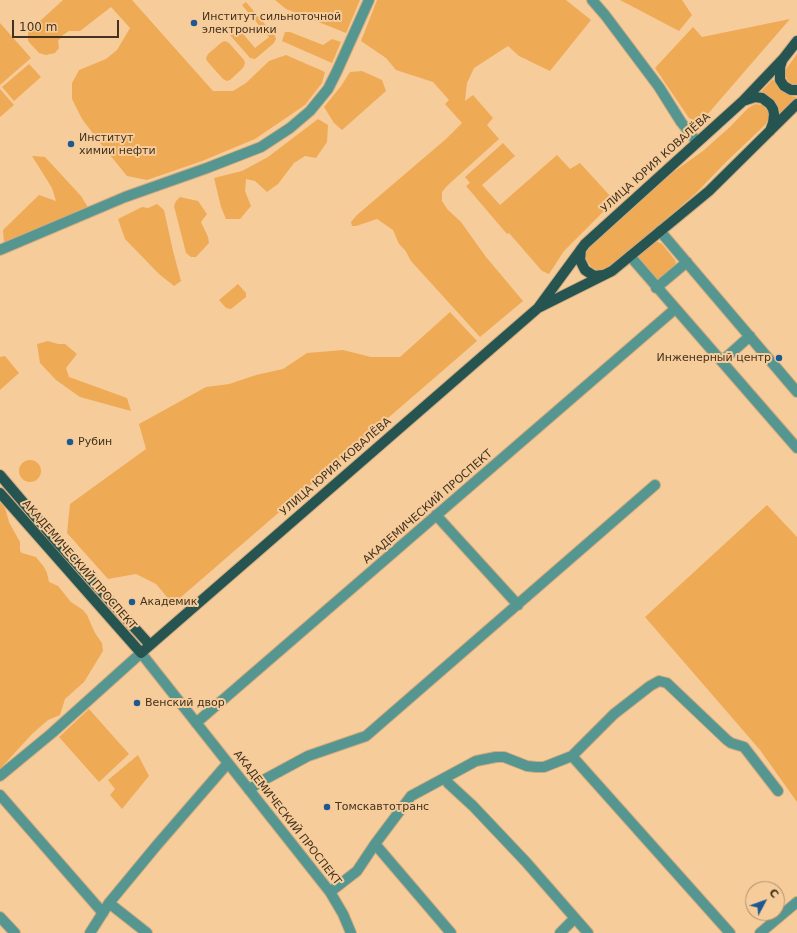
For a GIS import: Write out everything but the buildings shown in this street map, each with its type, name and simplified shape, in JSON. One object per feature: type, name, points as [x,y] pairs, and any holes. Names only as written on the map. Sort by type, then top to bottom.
[{"type":"main road","name":"УЛИЦА ЮРИЯ КОВАЛЁВА","points":[[150,645],[538,308],[585,244],[742,101],[783,59],[797,42]]},
{"type":"main road","points":[[783,59],[780,67],[780,80],[784,86],[791,90],[797,90]]},
{"type":"main road","points":[[742,101],[755,97],[762,98],[770,104],[774,114],[770,131]]},
{"type":"main road","name":"УЛИЦА ЮРИЯ КОВАЛЁВА","points":[[538,308],[605,275],[630,256],[709,191],[797,104]]},
{"type":"main road","points":[[585,244],[582,249],[580,260],[584,270],[594,276],[605,275]]},
{"type":"main road","name":"АКАДЕМИЧЕСКИЙ ПРОСПЕКТ","points":[[0,475],[57,542],[150,645]]},
{"type":"main road","name":"АКАДЕМИЧЕСКИЙ ПРОСПЕКТ","points":[[0,493],[140,653]]},
{"type":"main road","points":[[49,549],[57,542]]},
{"type":"main road","points":[[140,653],[150,645]]},
{"type":"street","points":[[0,250],[125,197],[261,147],[290,128],[310,111],[328,89],[369,0]]},
{"type":"street","points":[[592,0],[659,87],[681,122],[697,142]]},
{"type":"street","points":[[660,231],[797,392]]},
{"type":"street","points":[[630,256],[656,288],[795,442]]},
{"type":"street","points":[[656,288],[687,262]]},
{"type":"street","name":"АКАДЕМИЧЕСКИЙ ПРОСПЕКТ","points":[[196,723],[675,309]]},
{"type":"street","points":[[722,361],[750,336]]},
{"type":"street","points":[[249,790],[258,782],[308,756],[366,736],[655,485]]},
{"type":"street","points":[[436,515],[518,605]]},
{"type":"street","points":[[0,776],[52,733],[140,653]]},
{"type":"street","name":"АКАДЕМИЧЕСКИЙ ПРОСПЕКТ","points":[[140,653],[330,892],[343,914],[351,933]]},
{"type":"street","points":[[330,892],[357,871],[410,796],[476,761],[504,757],[526,766],[544,767],[572,756],[614,714],[659,681],[667,682],[727,740],[731,743],[744,747],[778,791]]},
{"type":"street","points":[[572,756],[730,933]]},
{"type":"street","points":[[90,933],[103,913],[157,845],[228,763]]},
{"type":"street","points":[[445,778],[448,783],[473,806],[526,862],[588,933]]},
{"type":"street","points":[[0,795],[103,913]]},
{"type":"street","points":[[375,844],[451,933]]},
{"type":"street","points":[[760,933],[797,902]]},
{"type":"street","points":[[110,904],[147,933]]},
{"type":"street","points":[[0,917],[16,933]]},
{"type":"street","points":[[560,933],[575,918]]},
{"type":"shaded area","points":[[63,0],[132,0],[213,91],[233,91],[246,83],[269,61],[286,55],[325,72],[322,83],[305,105],[255,139],[202,161],[147,180],[127,176],[82,119],[72,99],[72,83],[79,70],[106,59],[117,50],[130,28],[111,7],[80,31],[69,31],[63,35],[58,41],[59,48],[55,53],[46,55],[39,53],[28,41],[28,32]]},
{"type":"shaded area","points":[[275,0],[360,0],[346,33],[286,9]]},
{"type":"shaded area","points":[[377,0],[566,0],[591,20],[550,71],[519,56],[508,46],[474,68],[467,83],[465,101],[473,95],[493,118],[487,125],[499,139],[448,185],[442,192],[442,201],[448,210],[461,222],[486,257],[523,301],[480,337],[411,261],[405,250],[399,244],[393,230],[377,219],[352,226],[351,222],[357,215],[446,139],[462,123],[445,104],[449,100],[433,82],[396,70],[386,58],[361,41]]},
{"type":"shaded area","points":[[620,0],[682,0],[692,15],[679,31]]},
{"type":"shaded area","points":[[246,2],[276,39],[274,43],[255,59],[250,58],[230,35],[238,28],[255,48],[269,37],[242,5]]},
{"type":"shaded area","points":[[790,19],[700,121],[695,121],[689,118],[655,68],[693,27],[702,37]]},
{"type":"shaded area","points":[[0,23],[31,58],[0,85]]},
{"type":"shaded area","points":[[285,32],[290,32],[323,45],[332,39],[341,42],[332,63],[282,41]]},
{"type":"shaded area","points":[[225,41],[229,43],[245,63],[243,68],[227,81],[223,79],[206,58],[208,54]]},
{"type":"shaded area","points":[[797,54],[796,86],[792,85],[787,80],[785,73],[786,69]]},
{"type":"shaded area","points":[[29,64],[41,77],[14,101],[2,87]]},
{"type":"shaded area","points":[[362,71],[382,80],[386,91],[342,130],[334,123],[324,107],[350,72]]},
{"type":"shaded area","points":[[773,79],[781,91],[797,97],[797,100],[780,115],[777,104],[760,93]]},
{"type":"shaded area","points":[[0,89],[14,105],[0,117]]},
{"type":"shaded area","points":[[755,104],[763,105],[768,111],[769,119],[765,125],[696,193],[621,258],[609,267],[600,271],[592,268],[585,258],[590,245],[672,173],[703,151],[731,126],[748,108]]},
{"type":"shaded area","points":[[318,119],[328,125],[327,142],[316,158],[305,156],[294,163],[278,184],[267,192],[255,181],[246,179],[245,191],[251,206],[240,219],[226,219],[221,207],[214,178],[242,171],[268,157]]},
{"type":"shaded area","points":[[503,143],[515,156],[482,185],[500,205],[557,155],[570,169],[580,163],[611,197],[611,204],[564,251],[549,274],[542,271],[509,233],[507,234],[466,186],[470,183],[465,177]]},
{"type":"shaded area","points":[[32,156],[45,157],[81,196],[89,209],[4,243],[3,230],[39,195],[56,201],[52,188]]},
{"type":"shaded area","points":[[180,197],[198,201],[207,214],[201,222],[208,237],[209,243],[196,257],[191,257],[186,253],[174,206]]},
{"type":"shaded area","points":[[157,204],[164,210],[181,281],[174,286],[159,274],[125,239],[118,219],[142,207],[148,208]]},
{"type":"shaded area","points":[[656,242],[662,244],[676,263],[675,266],[661,280],[656,281],[637,259],[638,256]]},
{"type":"shaded area","points":[[238,284],[246,293],[246,297],[231,309],[226,308],[219,300]]},
{"type":"shaded area","points":[[450,312],[477,341],[173,604],[156,584],[136,574],[108,579],[67,533],[70,504],[146,449],[139,424],[206,387],[229,384],[256,375],[283,369],[307,353],[343,350],[371,357],[400,357]]},
{"type":"shaded area","points":[[48,341],[58,344],[65,344],[77,354],[66,368],[69,377],[127,398],[131,411],[80,397],[56,380],[40,363],[37,344]]},
{"type":"shaded area","points":[[5,356],[19,373],[0,390],[0,357]]},
{"type":"shaded area","points":[[30,460],[38,463],[41,471],[38,479],[30,482],[22,479],[19,471],[22,463]]},
{"type":"shaded area","points":[[0,502],[5,508],[9,522],[20,542],[20,551],[36,557],[44,567],[49,582],[58,586],[71,602],[83,610],[102,643],[103,651],[84,682],[65,699],[60,715],[48,720],[32,734],[0,769]]},
{"type":"shaded area","points":[[767,505],[797,537],[797,802],[760,750],[645,617]]},
{"type":"shaded area","points":[[89,709],[129,754],[99,782],[59,737]]},
{"type":"shaded area","points":[[138,755],[149,776],[122,809],[110,795],[115,789],[108,780]]},
{"type":"place","name":"Институт сильноточной электроники","points":[[194,23]]},
{"type":"place","name":"Институт химии нефти","points":[[71,144]]},
{"type":"place","name":"Инженерный центр","points":[[779,358]]},
{"type":"place","name":"Рубин","points":[[70,442]]},
{"type":"place","name":"Академик","points":[[132,602]]},
{"type":"place","name":"Венский двор","points":[[137,703]]},
{"type":"place","name":"Томскавтотранс","points":[[327,807]]}]
